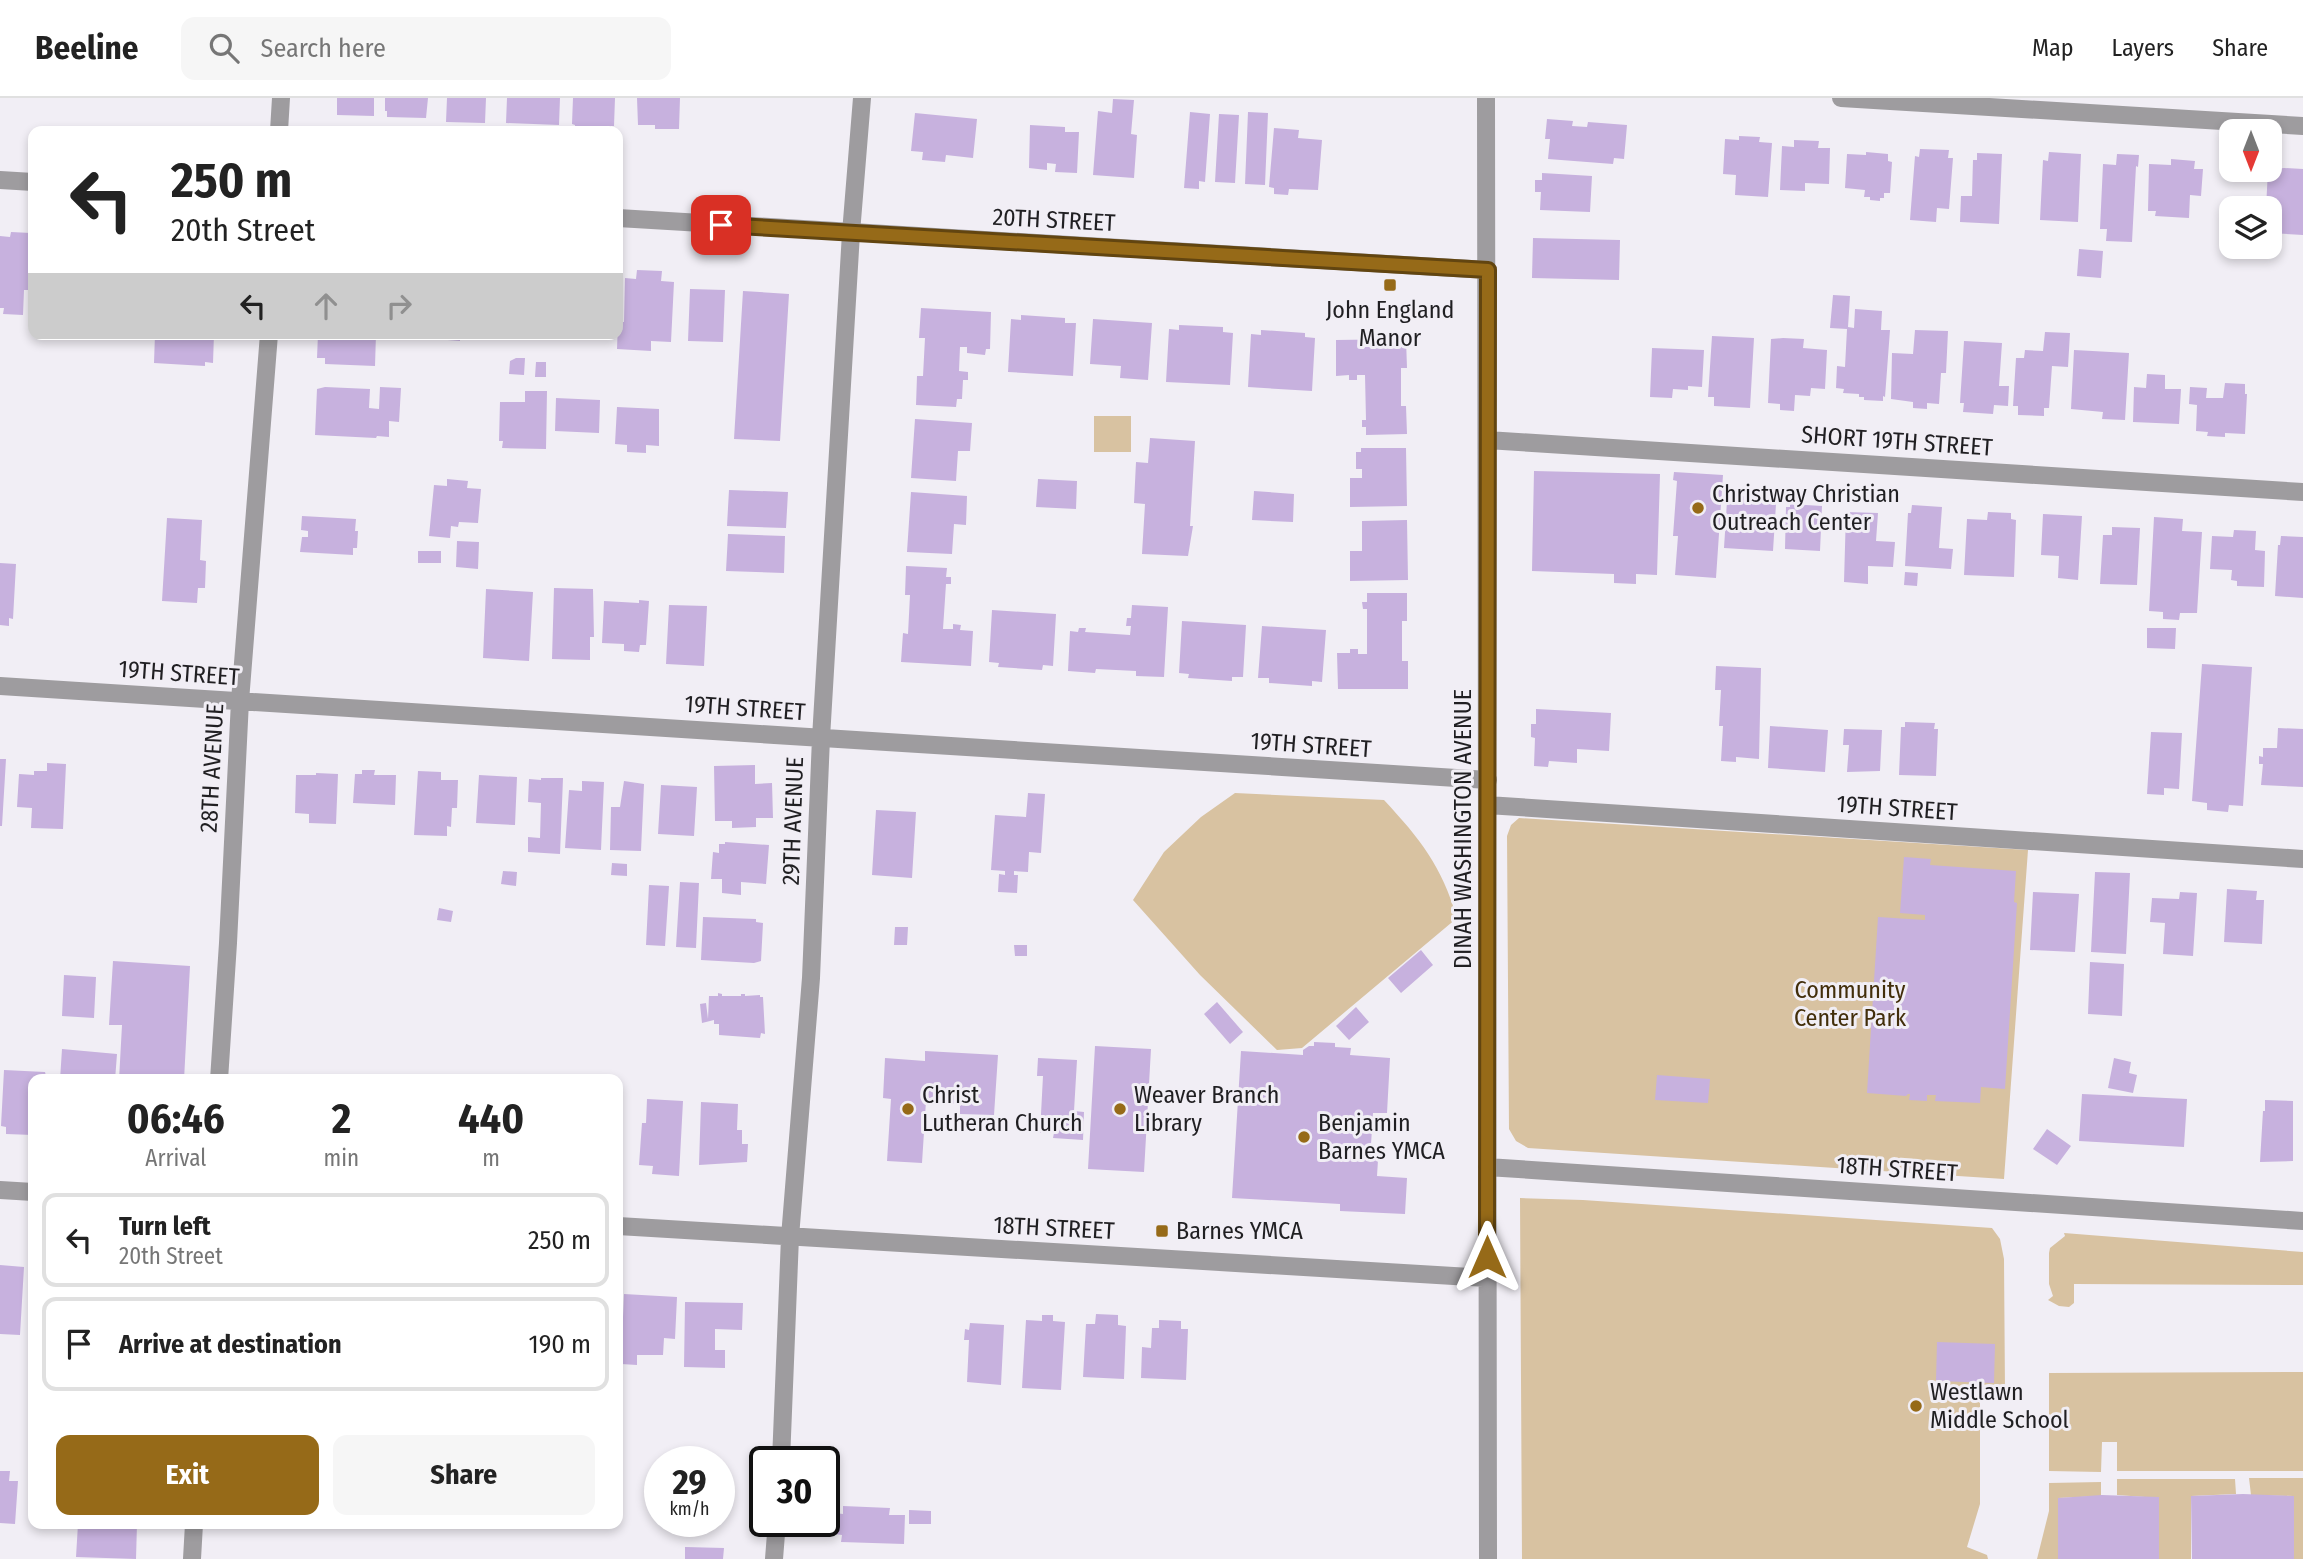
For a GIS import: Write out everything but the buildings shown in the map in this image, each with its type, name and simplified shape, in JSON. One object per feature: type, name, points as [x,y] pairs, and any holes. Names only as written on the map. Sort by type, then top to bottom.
[{"type":"street","points":[[279,126],[281,98]]},
{"type":"street","name":"29TH AVENUE","points":[[782,1446],[790,1237],[811,978],[821,738],[850,233],[862,98]]},
{"type":"street","name":"DINAH WASHINGTON AVENUE","points":[[1486,98],[1488,1559]]},
{"type":"street","points":[[1841,98],[2303,126]]},
{"type":"street","points":[[0,180],[28,182]]},
{"type":"street","name":"20TH STREET","points":[[623,218],[1488,270]]},
{"type":"street","name":"28TH AVENUE","points":[[219,1074],[240,701],[269,340]]},
{"type":"street","name":"SHORT 19TH STREET","points":[[1487,440],[2303,492]]},
{"type":"street","name":"19TH STREET","points":[[0,686],[1488,780]]},
{"type":"street","name":"19TH STREET","points":[[1487,805],[2303,859]]},
{"type":"street","name":"18TH STREET","points":[[1487,1167],[2303,1221]]},
{"type":"street","points":[[0,1190],[28,1192]]},
{"type":"street","name":"18TH STREET","points":[[623,1226],[1487,1278]]},
{"type":"street","points":[[192,1559],[194,1529]]},
{"type":"street","points":[[774,1559],[776,1537]]},
{"type":"green space","points":[[1094,416],[1131,416],[1131,452],[1094,452]]},
{"type":"green space","points":[[1235,793],[1384,800],[1409,828],[1437,868],[1457,918],[1302,1048],[1277,1050],[1200,975],[1133,900],[1164,852],[1201,817]]},
{"type":"green space","name":"Community Center Park","points":[[1519,818],[2028,850],[2004,1179],[1528,1148],[1516,1141],[1509,1129],[1507,836],[1511,825]]},
{"type":"green space","name":"Westlawn Middle School","points":[[1520,1198],[1992,1228],[2000,1239],[2004,1259],[2005,1391],[2001,1396],[1980,1397],[1980,1504],[1967,1547],[1987,1555],[1988,1559],[1522,1559]]},
{"type":"green space","points":[[2064,1233],[2303,1252],[2303,1285],[2074,1284],[2074,1303],[2069,1307],[2059,1306],[2048,1300],[2053,1296],[2049,1284],[2049,1253],[2050,1248],[2065,1236]]},
{"type":"green space","points":[[2303,1372],[2303,1471],[2117,1471],[2117,1442],[2102,1442],[2101,1472],[2049,1471],[2049,1373]]},
{"type":"green space","points":[[2249,1478],[2303,1478],[2303,1559],[2294,1559],[2293,1496],[2251,1495]]},
{"type":"green space","points":[[2117,1479],[2235,1479],[2236,1494],[2191,1496],[2191,1559],[2159,1559],[2159,1498],[2117,1495]]},
{"type":"green space","points":[[2101,1482],[2101,1496],[2058,1498],[2058,1559],[2037,1559],[2049,1511],[2049,1483]]},
{"type":"place","name":"John England Manor","points":[[1390,285]]},
{"type":"place","name":"Christway Christian Outreach Center","points":[[1698,508]]},
{"type":"place","name":"Christ Lutheran Church","points":[[908,1109]]},
{"type":"place","name":"Weaver Branch Library","points":[[1120,1109]]},
{"type":"place","name":"Benjamin Barnes YMCA","points":[[1304,1137]]},
{"type":"place","name":"Barnes YMCA","points":[[1162,1231]]},
{"type":"place","name":"Westlawn Middle School","points":[[1916,1406]]},
{"type":"route","points":[[721,225],[1488,270],[1487,1257]]}]
